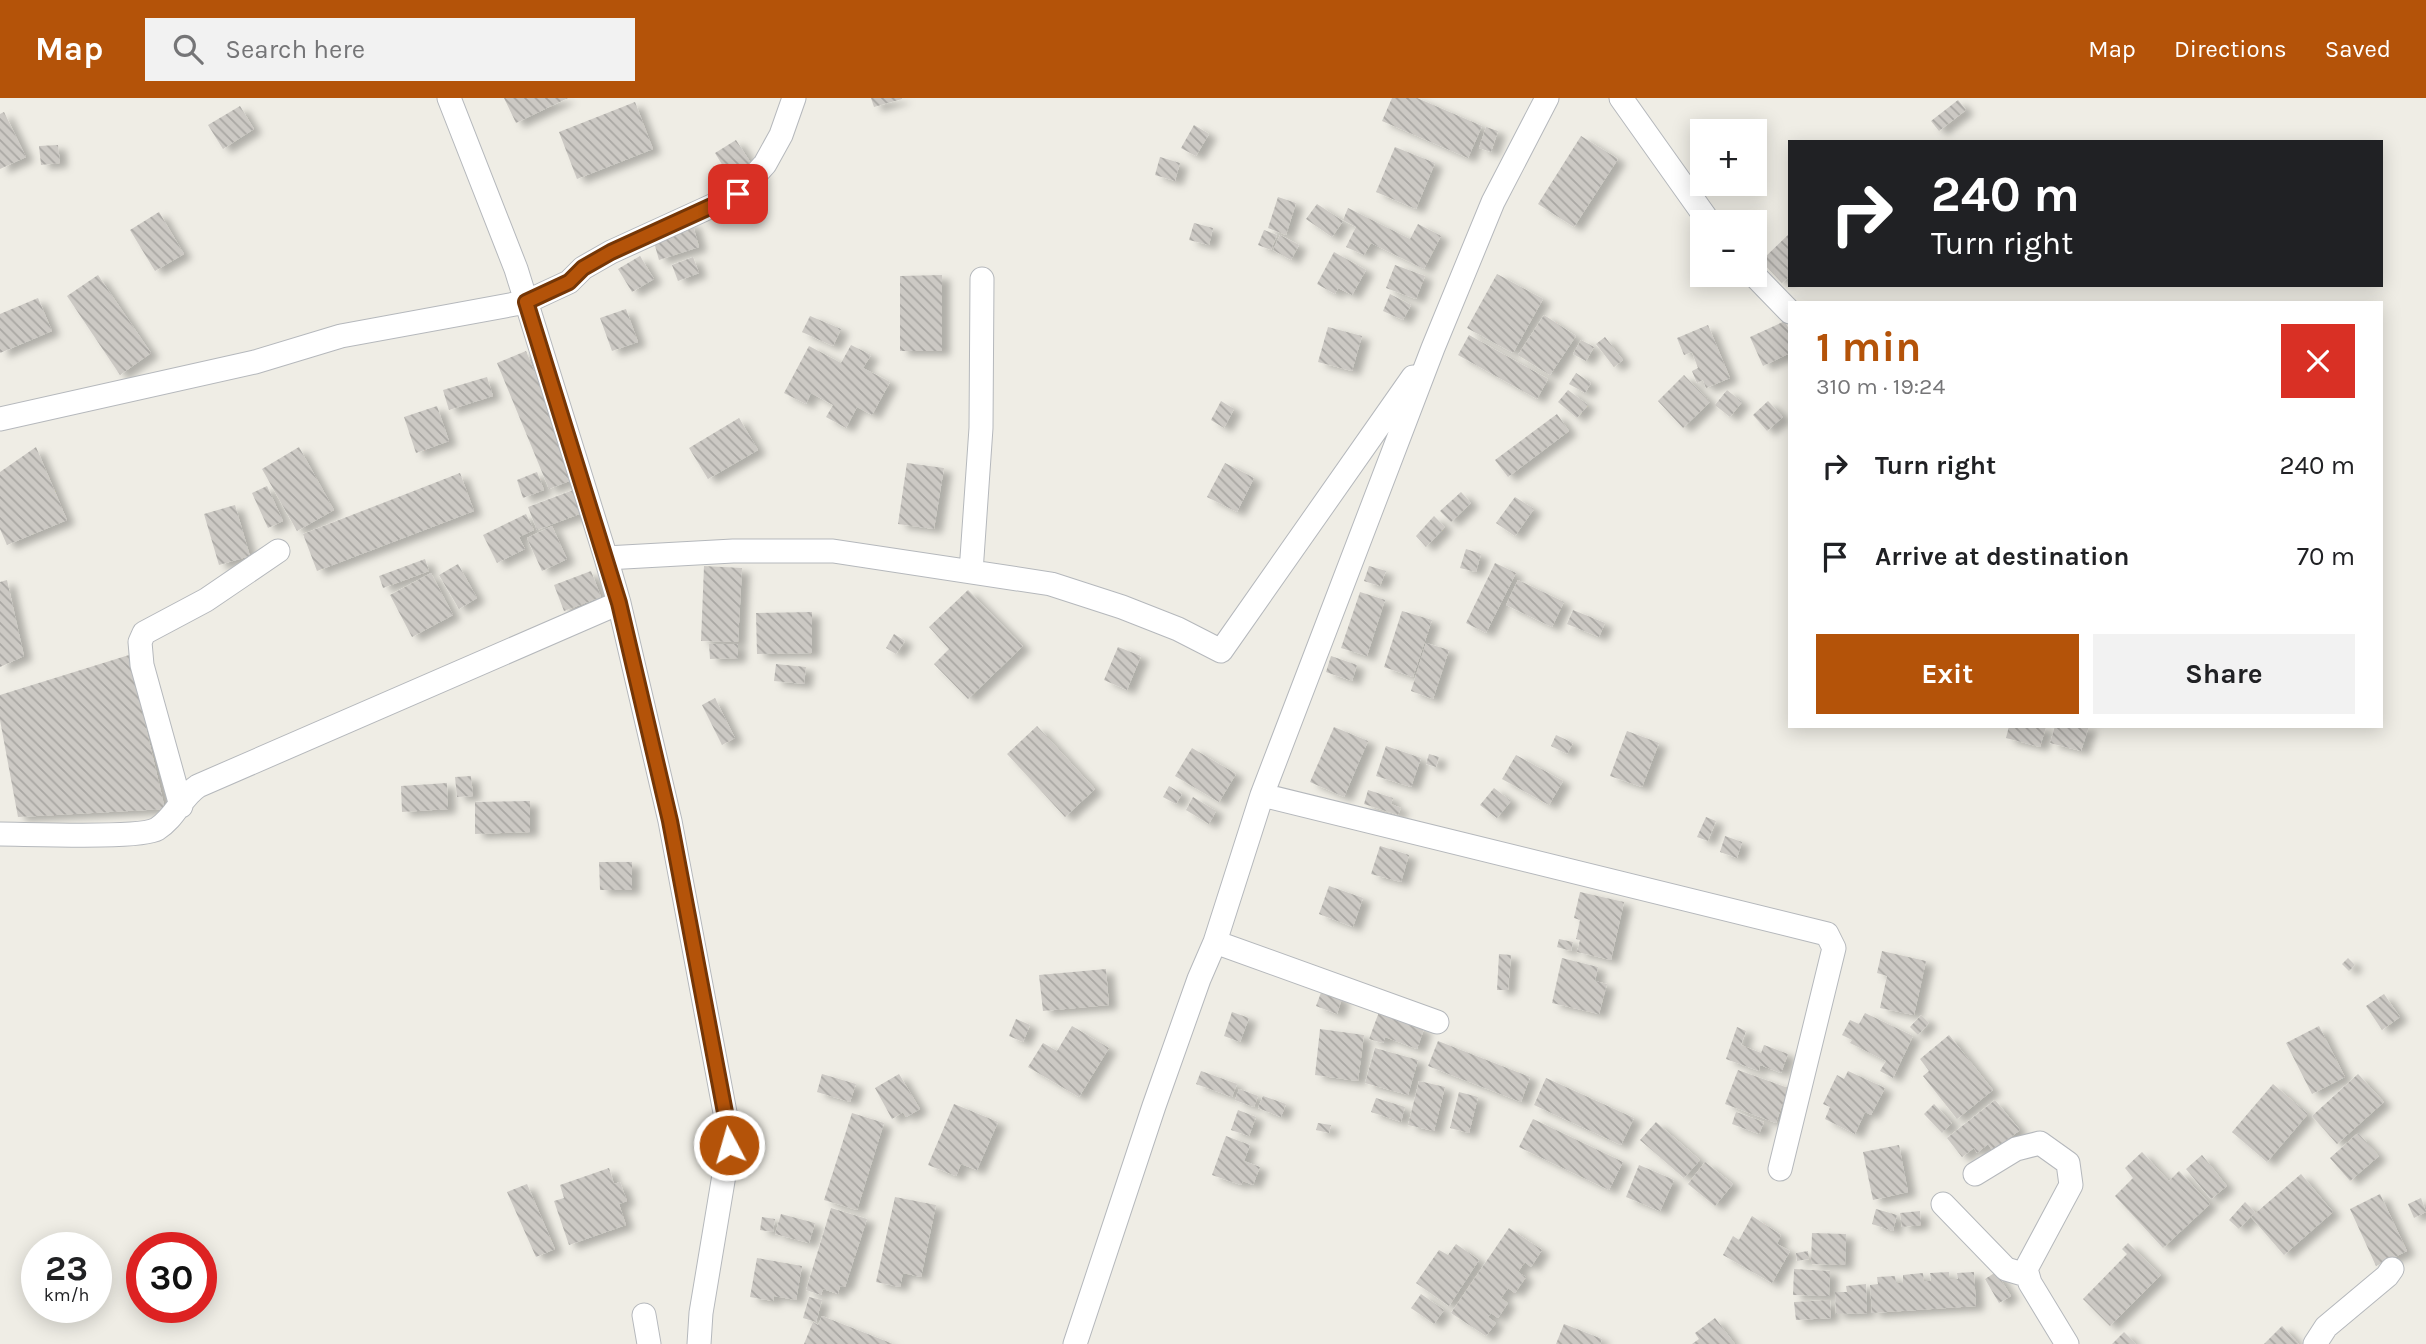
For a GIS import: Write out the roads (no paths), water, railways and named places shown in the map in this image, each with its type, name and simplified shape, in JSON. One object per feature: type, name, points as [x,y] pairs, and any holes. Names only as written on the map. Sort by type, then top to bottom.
[{"type":"street","points":[[449,98],[516,269],[606,558],[670,821],[727,1123],[727,1160],[701,1313],[699,1344]]},
{"type":"street","points":[[0,419],[255,362],[341,336],[526,302],[569,282],[583,268],[611,252],[738,194],[765,164],[781,135],[794,98]]},
{"type":"street","points":[[1074,1344],[1154,1106],[1215,942],[1262,795],[1433,348],[1493,202],[1547,98]]},
{"type":"street","points":[[1621,98],[1700,210]]},
{"type":"street","points":[[971,572],[981,428],[982,279]]},
{"type":"street","points":[[1766,287],[1788,310]]},
{"type":"street","points":[[606,558],[733,551],[833,551],[1051,584],[1178,629],[1221,651],[1433,348]]},
{"type":"street","points":[[181,806],[142,665],[140,642],[144,632],[154,625],[206,600],[278,551]]},
{"type":"street","points":[[0,834],[119,834],[153,831],[168,821],[185,797],[198,786],[619,603]]},
{"type":"street","points":[[1262,795],[1827,934],[1834,948],[1780,1169]]},
{"type":"street","points":[[1215,942],[1437,1022]]},
{"type":"street","points":[[1975,1174],[2016,1149],[2040,1143],[2068,1163],[2071,1185],[2026,1269],[2026,1275],[2067,1344]]},
{"type":"street","points":[[1943,1204],[2006,1269],[2026,1275]]},
{"type":"street","points":[[2315,1344],[2326,1327],[2392,1269]]},
{"type":"street","points":[[644,1315],[649,1344]]}]
